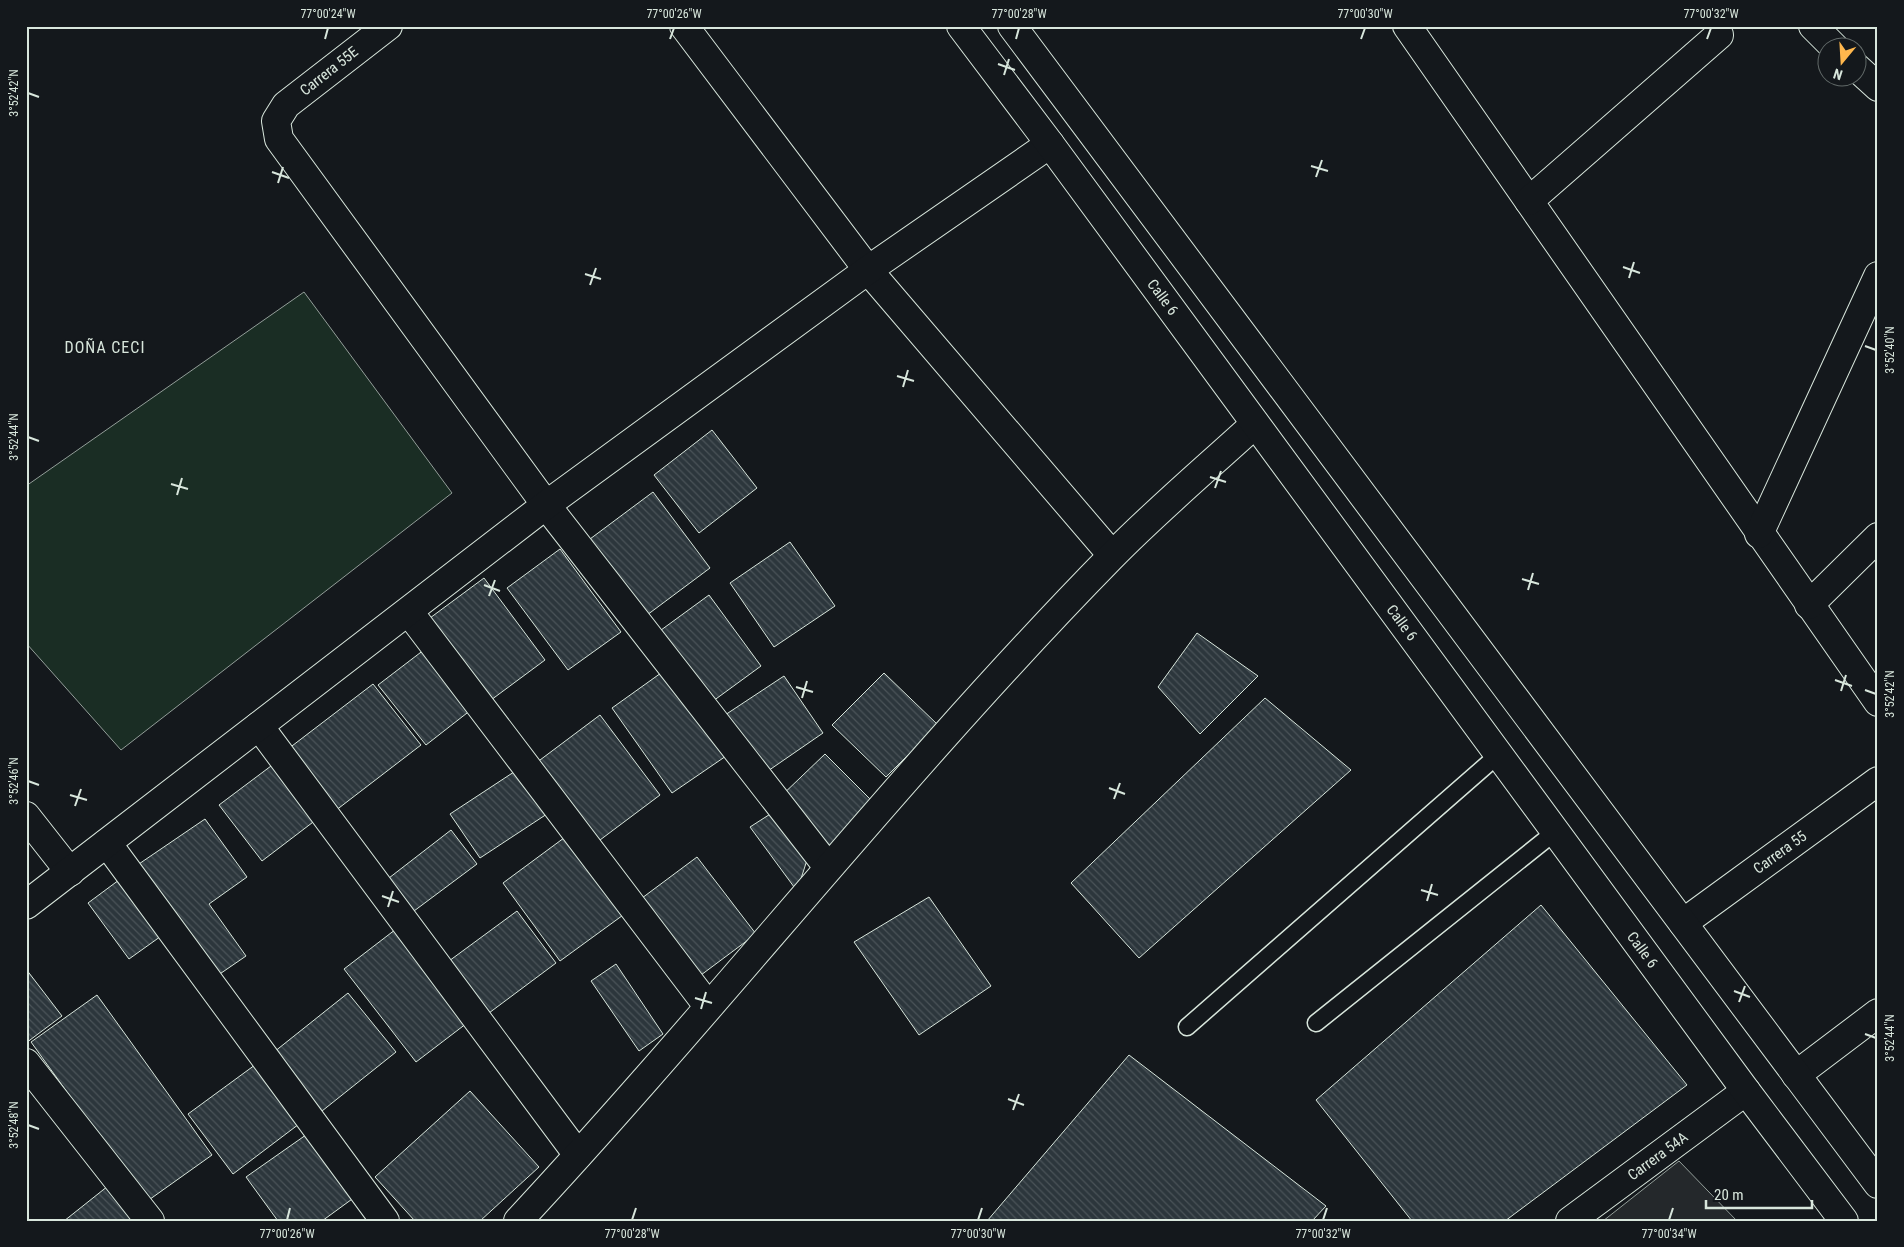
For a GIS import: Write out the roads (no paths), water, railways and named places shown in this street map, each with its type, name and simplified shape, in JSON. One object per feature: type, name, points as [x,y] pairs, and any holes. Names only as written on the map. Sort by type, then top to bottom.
[{"type":"main road","name":"Carrera 55E","points":[[388,26],[286,105],[276,121],[279,139],[546,505]]},
{"type":"main road","points":[[684,26],[868,270],[1112,556]]},
{"type":"main road","name":"Calle 6","points":[[961,26],[1050,144],[1746,1091],[1844,1221]]},
{"type":"main road","points":[[1012,26],[1878,1184]]},
{"type":"main road","points":[[1407,26],[1759,534],[1878,702]]},
{"type":"main road","points":[[1813,26],[1826,38]]},
{"type":"main road","points":[[1528,202],[1719,35]]},
{"type":"main road","points":[[1866,76],[1878,87]]},
{"type":"main road","points":[[26,905],[546,505],[868,270],[1050,144]]},
{"type":"main road","points":[[1759,534],[1878,276]]},
{"type":"main road","points":[[518,1221],[578,1156],[971,705],[1112,556],[1255,424]]},
{"type":"main road","points":[[546,505],[828,867]]},
{"type":"main road","points":[[1809,605],[1878,538]]},
{"type":"main road","points":[[408,612],[708,1006]]},
{"type":"main road","points":[[259,726],[578,1156]]},
{"type":"main road","name":"Carrera 55","points":[[1683,924],[1878,781]]},
{"type":"main road","points":[[26,816],[70,872]]},
{"type":"main road","points":[[107,843],[385,1221]]},
{"type":"main road","points":[[1796,1075],[1878,1014]]},
{"type":"main road","points":[[26,1063],[150,1221]]},
{"type":"main road","name":"Carrera 54A","points":[[1570,1221],[1746,1091]]},
{"type":"lane","points":[[1188,1027],[1498,755]]},
{"type":"lane","points":[[1316,1023],[1555,832]]},
{"type":"district","name":"DOÑA CECI","points":[[105,347]]}]
